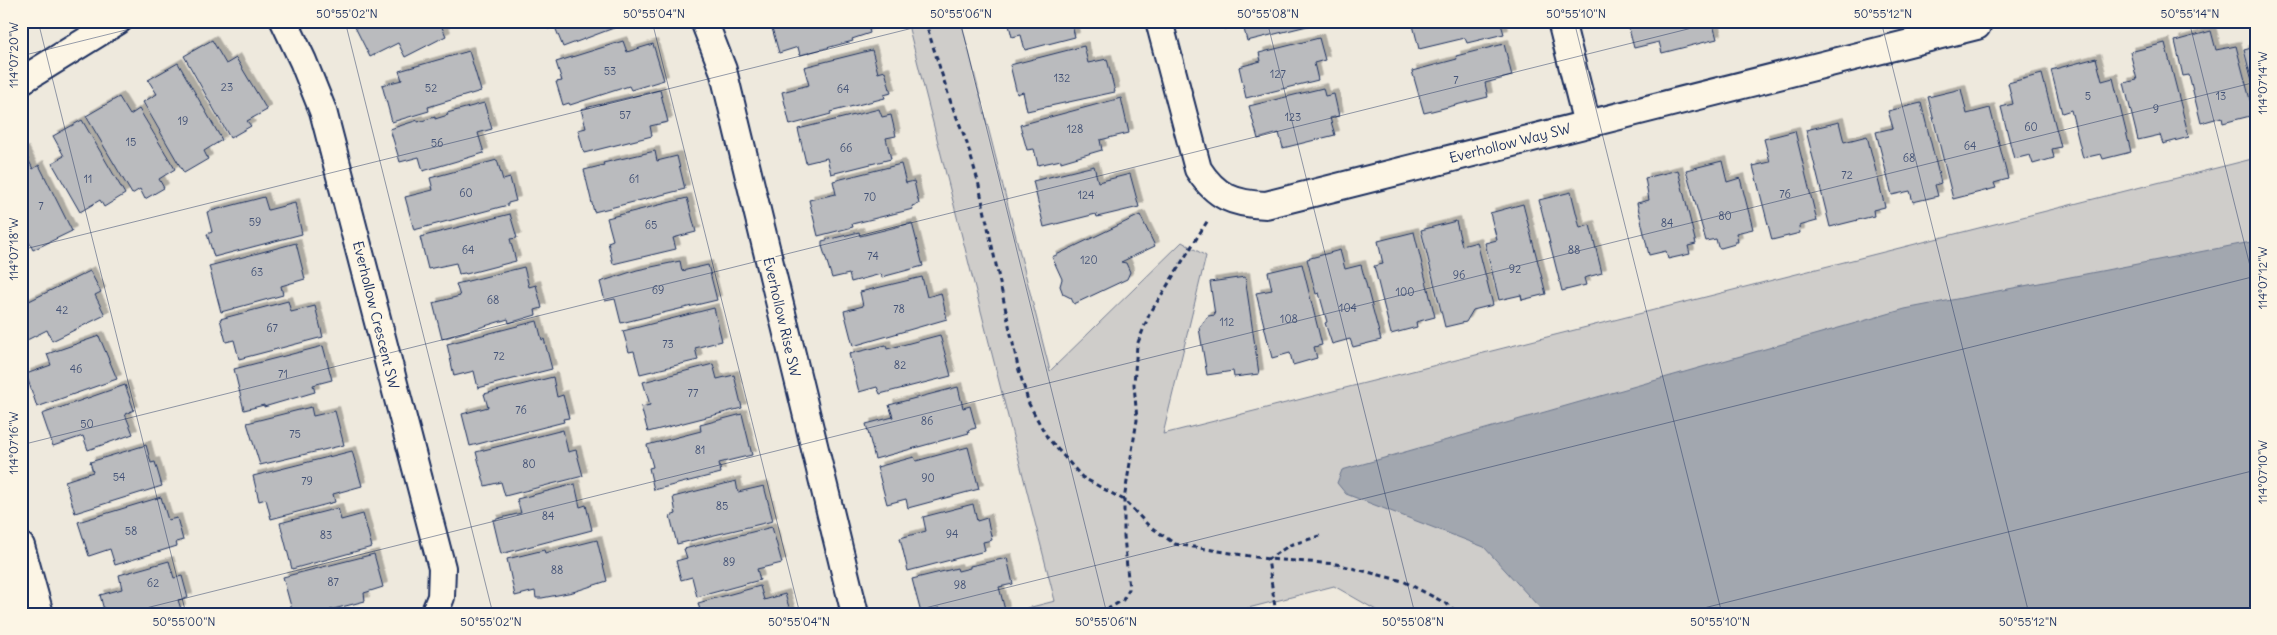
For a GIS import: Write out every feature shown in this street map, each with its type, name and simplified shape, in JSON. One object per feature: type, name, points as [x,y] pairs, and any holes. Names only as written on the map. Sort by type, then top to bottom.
[{"type":"street","points":[[21,81],[118,21]]},
{"type":"street","name":"Everhollow Crescent SW","points":[[284,21],[303,61],[328,129],[442,568],[441,597],[434,614]]},
{"type":"street","name":"Everhollow Rise SW","points":[[704,21],[723,70],[855,614]]},
{"type":"street","name":"Everhollow Way SW","points":[[1159,21],[1198,169],[1208,185],[1224,196],[1246,204],[1266,205],[1982,23]]},
{"type":"street","points":[[1562,21],[1587,124]]},
{"type":"street","points":[[21,546],[40,614]]},
{"type":"path","points":[[924,21],[951,104],[966,140],[978,181],[1018,367],[1029,404],[1047,437],[1082,477],[1124,500],[1148,525],[1175,544],[1268,559],[1336,564],[1403,581],[1447,604],[1459,614]]},
{"type":"path","points":[[1099,614],[1123,600],[1128,589],[1129,578],[1124,536],[1124,500],[1137,420],[1134,384],[1137,345],[1154,307],[1195,239],[1224,196]]},
{"type":"path","points":[[1268,559],[1290,545],[1320,536]]},
{"type":"path","points":[[1268,559],[1276,614]]},
{"type":"shaded area","points":[[907,21],[961,21],[1050,371],[1182,242],[1206,256],[1163,434],[2256,158],[2256,614],[1383,614],[1334,586],[1225,614],[1004,614],[1055,601]]},
{"type":"shaded area","points":[[2256,241],[2256,611],[2246,614],[1542,614],[1539,607],[1484,547],[1346,494],[1337,483],[1342,470],[1905,309]]},
{"type":"building","points":[[366,21],[439,21],[446,36],[405,57],[398,43],[370,57],[355,27]]},
{"type":"building","points":[[545,21],[617,21],[619,26],[563,47],[555,27],[548,29]]},
{"type":"building","points":[[770,21],[867,21],[870,33],[852,39],[853,41],[800,55],[798,47],[779,53]]},
{"type":"building","points":[[1008,21],[1087,21],[1072,25],[1075,37],[1025,50],[1021,35],[1012,37]]},
{"type":"building","points":[[1223,21],[1310,21],[1311,25],[1247,41],[1243,25],[1225,29]]},
{"type":"building","points":[[1412,21],[1500,21],[1504,34],[1467,43],[1465,38],[1419,49]]},
{"type":"building","points":[[1627,21],[1712,21],[1717,39],[1662,53],[1659,42],[1634,48]]},
{"type":"building","points":[[2256,21],[2256,97],[2244,50],[2255,47],[2249,23]]},
{"type":"building","points":[[2211,31],[2216,50],[2236,46],[2254,115],[2223,123],[2222,117],[2201,123],[2189,75],[2183,76],[2175,41]]},
{"type":"building","points":[[1319,38],[1325,60],[1314,63],[1318,80],[1246,98],[1239,67],[1261,61],[1259,53]]},
{"type":"building","points":[[212,40],[226,64],[236,58],[267,110],[247,121],[251,126],[230,138],[184,56]]},
{"type":"building","points":[[623,41],[627,52],[653,44],[664,80],[631,90],[629,86],[570,105],[569,103],[563,105],[556,82],[562,81],[556,62]]},
{"type":"building","points":[[2165,43],[2189,137],[2163,144],[2160,135],[2138,140],[2124,83],[2137,80],[2130,52]]},
{"type":"building","points":[[1504,44],[1512,76],[1485,83],[1488,97],[1424,113],[1412,71],[1457,59],[1456,56]]},
{"type":"building","points":[[1084,46],[1088,63],[1107,59],[1115,92],[1027,111],[1023,92],[1017,94],[1010,65]]},
{"type":"building","points":[[872,50],[878,73],[885,71],[891,93],[884,95],[885,98],[830,112],[831,114],[790,125],[782,92],[809,85],[804,67]]},
{"type":"building","points":[[469,51],[481,91],[428,107],[429,111],[392,122],[382,85],[402,80],[399,71]]},
{"type":"building","points":[[2096,58],[2102,81],[2113,78],[2131,152],[2103,159],[2101,154],[2083,158],[2071,110],[2062,113],[2051,70]]},
{"type":"building","points":[[178,63],[222,140],[204,151],[208,159],[184,173],[143,102],[157,94],[148,80]]},
{"type":"building","points":[[2042,74],[2061,147],[2052,149],[2054,158],[2033,164],[2030,155],[2014,159],[2001,107],[2013,104],[2008,83]]},
{"type":"building","points":[[1323,88],[1325,96],[1334,94],[1339,116],[1330,118],[1335,135],[1283,148],[1279,133],[1258,139],[1249,106]]},
{"type":"building","points":[[1961,89],[1967,114],[1990,108],[2008,179],[1994,183],[1996,188],[1953,199],[1928,97]]},
{"type":"building","points":[[660,90],[668,122],[650,126],[652,136],[584,153],[578,130],[586,128],[581,109]]},
{"type":"building","points":[[119,97],[130,115],[139,109],[175,169],[159,179],[164,188],[145,199],[140,189],[132,194],[86,116]]},
{"type":"building","points":[[1121,98],[1129,133],[1100,140],[1102,150],[1061,162],[1061,160],[1038,165],[1034,149],[1027,150],[1020,125]]},
{"type":"building","points":[[484,103],[492,129],[478,133],[484,153],[423,171],[419,157],[400,162],[390,129],[418,120],[418,122],[435,117],[435,119],[448,115],[447,113]]},
{"type":"building","points":[[1921,103],[1941,183],[1935,185],[1938,196],[1913,202],[1910,191],[1892,195],[1876,132],[1893,128],[1888,111]]},
{"type":"building","points":[[879,109],[882,117],[891,115],[896,136],[886,138],[891,159],[831,174],[827,158],[806,163],[798,129]]},
{"type":"building","points":[[82,120],[125,194],[104,207],[100,200],[80,212],[52,163],[64,156],[53,136]]},
{"type":"building","points":[[1839,122],[1844,142],[1867,136],[1885,207],[1873,210],[1874,216],[1830,227],[1806,130]]},
{"type":"building","points":[[1795,131],[1817,221],[1799,226],[1800,233],[1772,240],[1753,166],[1770,162],[1764,139]]},
{"type":"building","points":[[24,151],[33,169],[39,165],[72,231],[33,250],[21,227],[21,152]]},
{"type":"building","points":[[655,151],[657,161],[677,156],[685,189],[594,212],[584,170],[604,165],[603,163]]},
{"type":"building","points":[[497,160],[503,180],[510,178],[516,201],[508,203],[508,205],[414,230],[405,197],[433,190],[430,178]]},
{"type":"building","points":[[1722,161],[1727,182],[1740,178],[1753,229],[1736,233],[1738,242],[1721,248],[1718,247],[1716,239],[1706,241],[1686,170]]},
{"type":"building","points":[[901,164],[906,183],[914,181],[919,204],[912,206],[913,209],[852,224],[853,227],[818,236],[809,200],[836,194],[833,181]]},
{"type":"building","points":[[1094,166],[1098,182],[1130,174],[1139,207],[1097,217],[1096,214],[1044,227],[1033,181]]},
{"type":"building","points":[[1678,170],[1696,244],[1688,246],[1690,254],[1668,259],[1666,251],[1649,255],[1637,203],[1649,200],[1645,178]]},
{"type":"building","points":[[1571,192],[1580,228],[1590,225],[1602,273],[1584,278],[1586,285],[1562,291],[1539,200]]},
{"type":"building","points":[[264,197],[268,210],[295,203],[302,234],[214,257],[207,234],[212,232],[207,212]]},
{"type":"building","points":[[687,198],[696,232],[673,238],[676,249],[613,264],[608,242],[613,240],[607,218]]},
{"type":"building","points":[[1523,204],[1546,294],[1522,300],[1521,295],[1499,300],[1485,243],[1497,240],[1490,213]]},
{"type":"building","points":[[510,214],[517,238],[510,239],[516,261],[466,274],[459,274],[456,263],[428,269],[420,237]]},
{"type":"building","points":[[1140,215],[1155,246],[1121,262],[1126,263],[1130,272],[1127,279],[1074,304],[1071,298],[1063,294],[1060,286],[1062,279],[1052,257]]},
{"type":"building","points":[[1456,221],[1462,246],[1477,242],[1493,305],[1473,310],[1466,322],[1445,327],[1421,230]]},
{"type":"building","points":[[912,223],[923,266],[882,277],[881,274],[851,282],[849,274],[832,278],[822,241],[859,232],[860,236]]},
{"type":"building","points":[[1414,232],[1435,317],[1416,322],[1417,327],[1391,334],[1374,266],[1383,264],[1378,241]]},
{"type":"building","points":[[296,243],[305,279],[281,286],[283,295],[221,312],[209,266]]},
{"type":"building","points":[[1340,250],[1345,269],[1361,265],[1381,340],[1353,347],[1350,339],[1332,344],[1325,323],[1327,322],[1319,293],[1316,294],[1307,259]]},
{"type":"building","points":[[680,261],[682,271],[708,265],[717,300],[621,323],[615,299],[605,301],[600,282],[637,270]]},
{"type":"building","points":[[1302,264],[1322,345],[1314,347],[1317,358],[1293,365],[1290,353],[1272,358],[1256,293],[1272,290],[1268,272]]},
{"type":"building","points":[[524,267],[529,287],[536,285],[542,308],[535,310],[536,315],[509,323],[508,319],[442,339],[433,303],[460,296],[456,284]]},
{"type":"building","points":[[90,271],[101,292],[95,295],[105,315],[52,341],[47,330],[21,343],[21,305]]},
{"type":"building","points":[[922,277],[927,297],[941,293],[947,319],[853,346],[844,311],[863,306],[860,292]]},
{"type":"building","points":[[1245,277],[1259,374],[1234,377],[1233,371],[1207,375],[1199,328],[1208,316],[1215,315],[1210,282]]},
{"type":"building","points":[[288,301],[291,312],[315,306],[323,337],[239,359],[234,340],[226,342],[220,319]]},
{"type":"building","points":[[714,308],[722,341],[695,348],[698,360],[640,374],[634,351],[629,352],[623,331]]},
{"type":"building","points":[[537,321],[552,369],[478,388],[474,371],[454,376],[447,344]]},
{"type":"building","points":[[940,335],[951,376],[880,394],[877,387],[859,392],[849,354],[886,345],[887,349]]},
{"type":"building","points":[[99,336],[117,379],[37,407],[26,374],[51,365],[47,354]]},
{"type":"building","points":[[323,346],[332,380],[313,385],[315,392],[264,407],[264,405],[244,410],[234,369]]},
{"type":"building","points":[[713,364],[717,379],[734,375],[742,408],[648,432],[641,407],[650,405],[643,382]]},
{"type":"building","points":[[553,377],[557,397],[563,395],[569,418],[563,419],[564,422],[470,446],[462,414],[488,407],[484,394]]},
{"type":"building","points":[[125,385],[134,410],[125,414],[133,434],[88,450],[83,436],[53,446],[42,414]]},
{"type":"building","points":[[958,387],[963,408],[970,406],[976,428],[968,430],[969,433],[875,459],[866,424],[893,417],[889,405]]},
{"type":"building","points":[[311,407],[313,416],[335,411],[344,445],[260,465],[247,423]]},
{"type":"building","points":[[742,414],[752,455],[719,463],[721,473],[654,490],[649,468],[653,467],[647,445],[701,431],[700,425]]},
{"type":"building","points":[[563,430],[568,452],[576,450],[583,476],[505,496],[501,482],[485,486],[476,452]]},
{"type":"building","points":[[146,445],[151,463],[155,462],[162,486],[75,513],[65,481],[93,472],[90,462]]},
{"type":"building","points":[[968,447],[979,489],[908,508],[906,499],[887,504],[877,467],[914,457],[916,461]]},
{"type":"building","points":[[352,451],[362,486],[333,494],[335,502],[271,519],[266,499],[259,501],[253,476]]},
{"type":"building","points":[[736,481],[738,492],[764,486],[773,521],[677,544],[670,516],[676,514],[673,497]]},
{"type":"building","points":[[575,484],[580,507],[586,505],[592,530],[501,554],[493,520],[521,513],[517,499]]},
{"type":"building","points":[[161,497],[168,520],[177,518],[183,540],[176,542],[177,546],[115,565],[110,549],[89,556],[78,522]]},
{"type":"building","points":[[973,504],[977,521],[987,518],[992,540],[983,542],[985,551],[908,571],[900,538],[926,531],[923,517]]},
{"type":"building","points":[[338,508],[341,520],[363,514],[372,547],[292,569],[280,523]]},
{"type":"building","points":[[772,527],[782,563],[757,569],[760,580],[697,597],[692,577],[681,580],[676,561],[687,558],[684,549]]},
{"type":"building","points":[[597,540],[607,581],[573,592],[542,598],[536,598],[535,591],[515,596],[507,559],[544,550],[545,553]]},
{"type":"building","points":[[374,554],[383,587],[364,593],[365,601],[330,610],[331,613],[327,614],[293,614],[283,577]]},
{"type":"building","points":[[1007,558],[1013,584],[999,587],[1005,610],[991,614],[941,614],[939,608],[921,613],[912,579],[957,568],[958,571],[970,568],[970,566]]},
{"type":"building","points":[[169,561],[174,578],[182,576],[188,598],[178,600],[181,609],[162,614],[105,614],[100,595],[122,589],[119,575]]},
{"type":"building","points":[[760,586],[764,600],[785,594],[791,614],[701,614],[698,603]]}]
